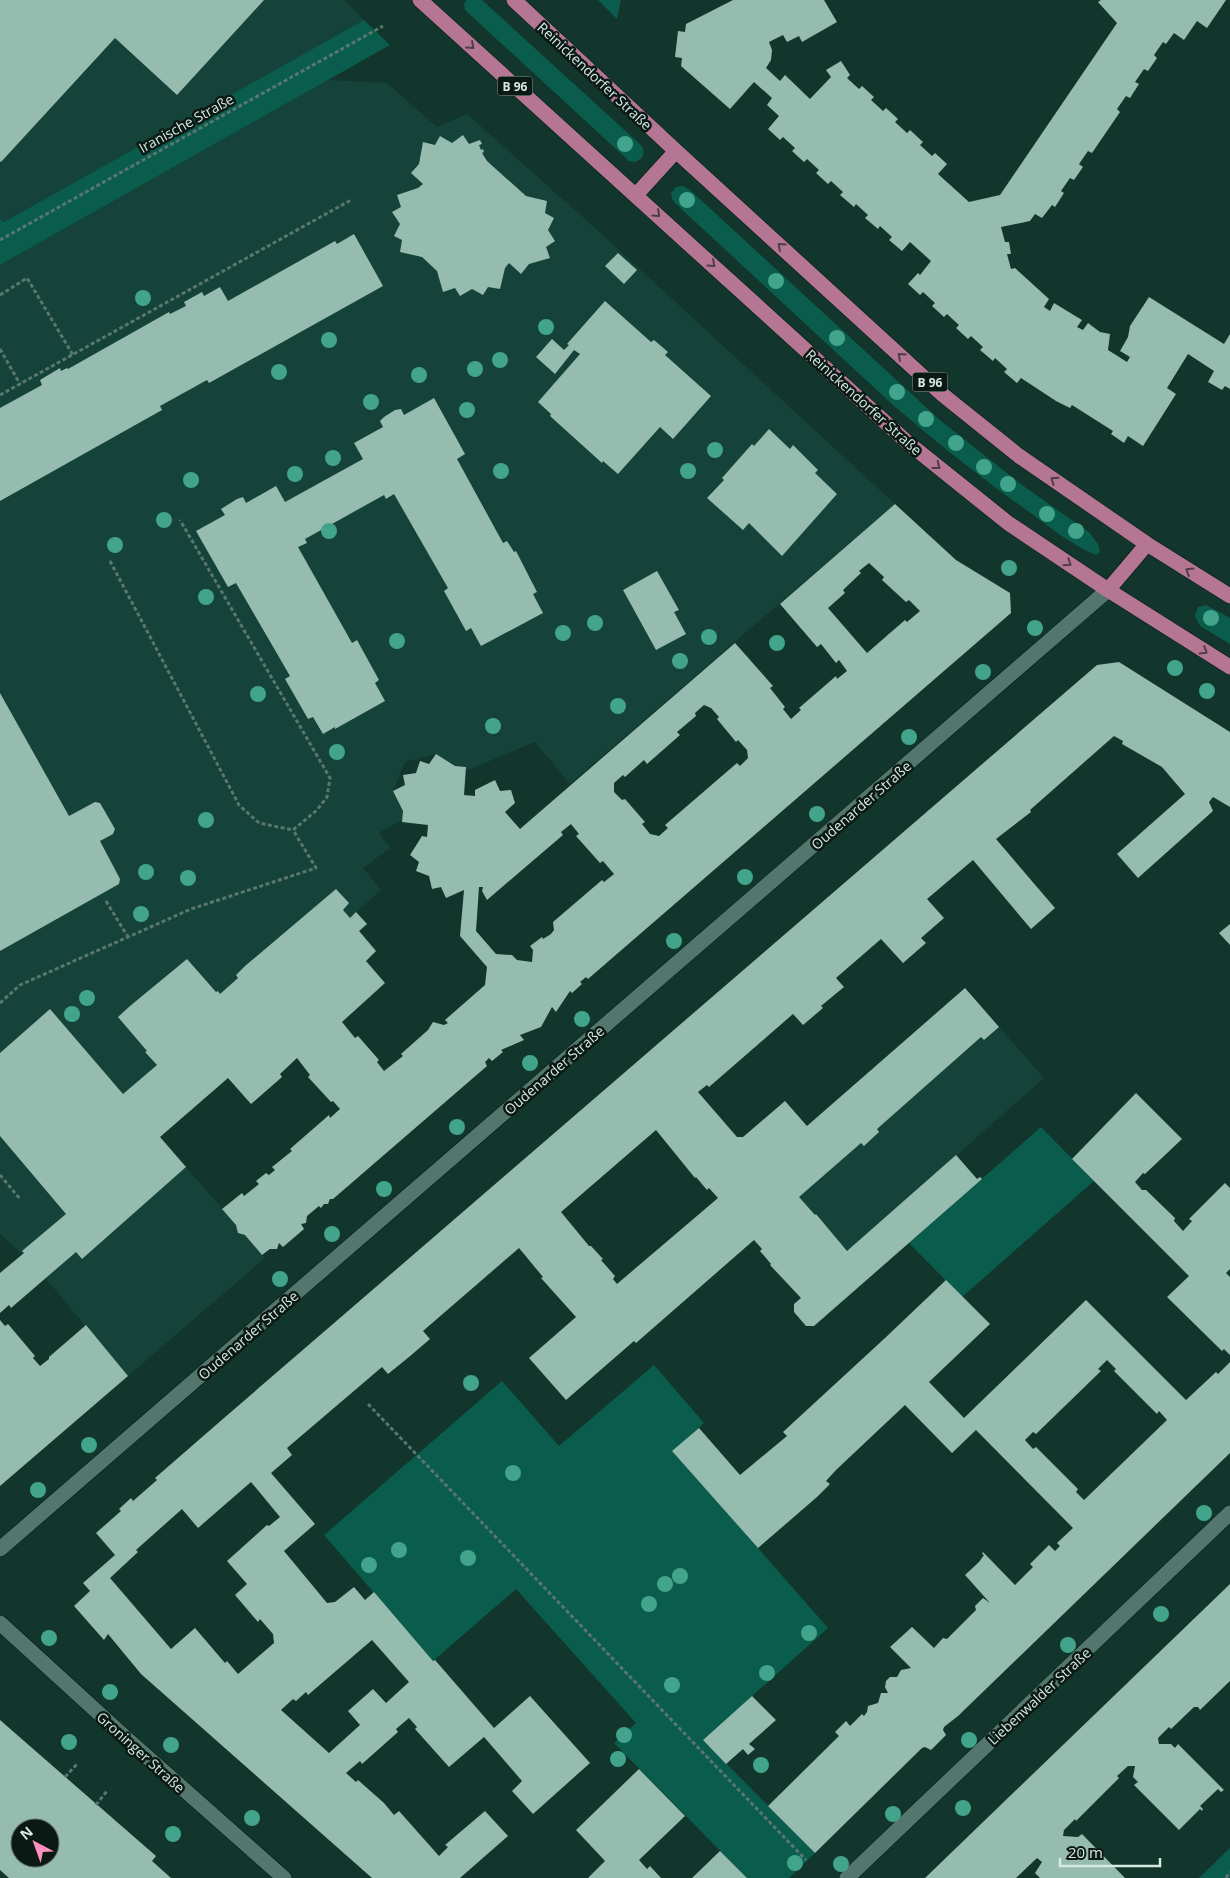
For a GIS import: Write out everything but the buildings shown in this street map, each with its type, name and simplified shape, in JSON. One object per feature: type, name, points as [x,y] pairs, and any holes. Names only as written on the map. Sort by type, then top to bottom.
[{"type":"main road","name":"Reinickendorfer Straße","points":[[420,0],[907,442],[1008,523],[1108,590],[1230,667]]},
{"type":"main road","name":"Reinickendorfer Straße","points":[[516,1],[676,151],[944,395],[1019,456],[1147,544],[1230,596]]},
{"type":"main road","points":[[636,195],[676,151]]},
{"type":"main road","points":[[1108,590],[1147,544]]},
{"type":"street","name":"Oudenarder Straße","points":[[0,1549],[1108,590]]},
{"type":"street","name":"Liebenwalder Straße","points":[[847,1878],[1230,1513]]},
{"type":"street","name":"Groninger Straße","points":[[0,1623],[284,1878]]},
{"type":"path","name":"Iranische Straße","points":[[0,240],[383,26]]},
{"type":"path","points":[[0,395],[352,200]]},
{"type":"path","points":[[0,295],[27,278],[73,355]]},
{"type":"path","points":[[0,349],[20,384]]},
{"type":"path","points":[[180,520],[330,778],[327,797],[317,810],[293,830]]},
{"type":"path","points":[[0,1003],[20,985],[191,909],[316,868],[293,830],[259,823],[239,805],[110,561]]},
{"type":"path","points":[[106,901],[128,937]]},
{"type":"path","points":[[0,1175],[20,1199]]},
{"type":"path","points":[[368,1404],[806,1860]]},
{"type":"path","points":[[65,1777],[77,1764]]},
{"type":"path","points":[[96,1805],[107,1791]]},
{"type":"path","points":[[1226,1878],[1230,1872]]},
{"type":"shaded area","points":[[0,0],[344,0],[364,20],[4,222],[0,219]]},
{"type":"shaded area","points":[[328,80],[387,83],[437,127],[467,114],[594,227],[895,504],[570,784],[535,742],[466,771],[466,767],[455,766],[436,754],[405,762],[393,791],[403,811],[402,820],[379,833],[390,848],[363,868],[381,890],[356,912],[367,924],[360,931],[376,951],[160,1137],[265,1258],[128,1376],[24,1253],[22,1254],[0,1234],[0,265]]},
{"type":"shaded area","points":[[965,988],[1044,1078],[957,1155],[977,1179],[980,1177],[982,1179],[842,1302],[739,1186]]},
{"type":"green space","points":[[467,0],[482,0],[642,146],[642,158],[635,162],[629,161],[465,10],[464,3]]},
{"type":"green space","points":[[598,0],[621,0],[617,19]]},
{"type":"green space","points":[[364,20],[390,45],[0,265],[0,219],[4,222]]},
{"type":"green space","points":[[683,186],[690,190],[941,421],[1022,485],[1089,532],[1098,544],[1100,552],[1096,555],[1070,542],[961,461],[893,405],[676,204],[672,199],[671,193],[676,187]]},
{"type":"green space","points":[[1206,605],[1230,618],[1230,644],[1200,626],[1195,616],[1198,607]]},
{"type":"green space","points":[[1041,1127],[1094,1181],[962,1297],[909,1243]]},
{"type":"green space","points":[[654,1365],[704,1423],[673,1451],[828,1628],[703,1740],[815,1853],[789,1878],[747,1878],[614,1743],[636,1723],[516,1589],[433,1661],[324,1535],[502,1381],[559,1446]]},
{"type":"green space","points":[[1230,1848],[1230,1878],[1199,1878]]}]
